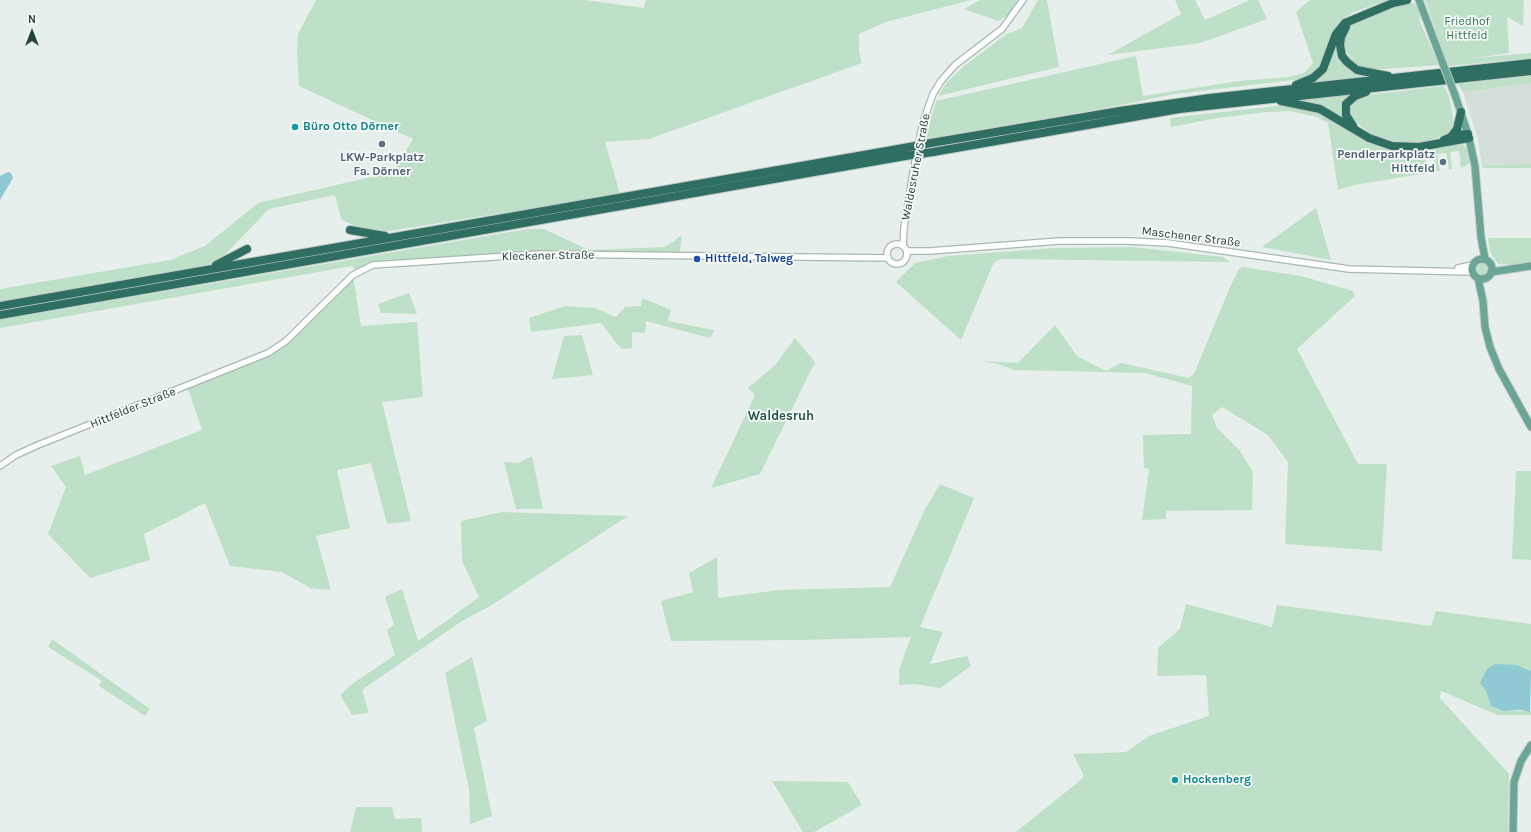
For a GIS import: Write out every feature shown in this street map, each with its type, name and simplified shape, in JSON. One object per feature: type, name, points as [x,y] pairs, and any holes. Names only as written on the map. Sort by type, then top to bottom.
[{"type":"highway","points":[[1284,90],[1308,80],[1319,73],[1328,60],[1336,34],[1345,23],[1395,1],[1407,0]]},
{"type":"highway","points":[[1355,18],[1345,29],[1341,37],[1341,48],[1344,59],[1358,70],[1396,78]]},
{"type":"highway","points":[[932,148],[1163,104],[1531,63]]},
{"type":"highway","points":[[0,306],[402,236],[904,152],[1165,111],[1531,71]]},
{"type":"highway","points":[[1356,129],[1346,116],[1345,108],[1348,101],[1355,96],[1382,87]]},
{"type":"highway","points":[[1268,99],[1314,106],[1331,114],[1378,142],[1399,147],[1419,147],[1468,136]]},
{"type":"highway","points":[[1451,137],[1457,128],[1461,112]]},
{"type":"highway","points":[[1438,143],[1451,137],[1468,136]]},
{"type":"highway","points":[[0,315],[713,191],[904,152]]},
{"type":"highway","points":[[693,200],[713,191]]},
{"type":"highway","points":[[520,224],[547,226]]},
{"type":"highway","points":[[350,230],[384,236],[402,236]]},
{"type":"highway","points":[[200,271],[220,264],[247,249]]},
{"type":"main road","points":[[1419,0],[1455,95],[1468,136],[1477,182],[1485,268],[1483,301],[1485,327],[1490,347],[1499,369],[1531,427]]},
{"type":"main road","points":[[1472,268],[1518,268],[1531,266]]},
{"type":"main road","points":[[1472,268],[1485,268]]},
{"type":"main road","points":[[1512,832],[1514,782],[1521,762],[1531,745]]},
{"type":"street","name":"Waldesruher Straße","points":[[905,248],[904,228],[921,131],[933,94],[941,81],[955,65],[1002,29],[1023,0]]},
{"type":"street","name":"Waldesruher Straße","points":[[896,244],[904,228]]},
{"type":"street","name":"Maschener Straße","points":[[905,248],[930,251],[1059,241],[1128,241],[1168,243],[1349,269],[1386,271],[1450,270],[1472,268]]},
{"type":"street","points":[[896,244],[905,248],[906,258],[903,262],[896,264],[888,258],[887,251],[891,246],[896,244]]},
{"type":"street","name":"Kleckener Straße","points":[[861,258],[887,251]]},
{"type":"street","name":"Maschener Straße","points":[[906,258],[930,251]]},
{"type":"street","name":"Kleckener Straße","points":[[268,353],[286,341],[352,275],[367,267],[381,264],[539,254],[888,258]]},
{"type":"street","name":"Hittfelder Straße","points":[[0,466],[16,455],[38,445],[268,353]]},
{"type":"shaded area","points":[[1531,83],[1531,164],[1482,165],[1478,140],[1463,92]]},
{"type":"green space","points":[[316,0],[584,0],[644,8],[646,0],[971,0],[886,22],[859,34],[859,52],[862,63],[649,139],[605,142],[620,194],[377,233],[353,225],[341,219],[335,195],[269,209],[217,263],[0,302],[0,289],[170,260],[205,246],[258,203],[393,172],[413,139],[299,86],[297,51],[298,34]]},
{"type":"green space","points":[[980,0],[1018,0],[1011,13],[998,21],[964,9]]},
{"type":"green space","points":[[1038,0],[1047,0],[1059,67],[938,96],[946,83],[963,67],[1005,35],[1022,28]]},
{"type":"green space","points":[[1175,0],[1195,0],[1205,20],[1250,0],[1258,0],[1267,19],[1200,43],[1108,55],[1181,14]]},
{"type":"green space","points":[[1310,0],[1388,0],[1354,12],[1343,19],[1329,39],[1322,64],[1311,75],[1302,79],[1175,94],[1106,108],[925,139],[936,101],[1136,56],[1143,96],[1239,81],[1289,77],[1304,73],[1313,63],[1296,12]]},
{"type":"green space","name":"Friedhof Hittfeld","points":[[1425,0],[1524,0],[1523,26],[1507,17],[1509,53],[1473,58],[1531,53],[1531,58],[1448,66]]},
{"type":"green space","points":[[1409,2],[1415,4],[1420,12],[1420,22],[1439,65],[1372,70],[1359,67],[1350,60],[1344,45],[1345,32],[1351,25]]},
{"type":"green space","points":[[1337,36],[1343,59],[1373,75],[1309,83],[1315,78]]},
{"type":"green space","points":[[1531,76],[1531,83],[1463,92],[1458,84]]},
{"type":"green space","points":[[1444,86],[1449,96],[1454,123],[1449,132],[1441,137],[1423,142],[1399,143],[1371,134],[1355,121],[1349,111],[1349,106],[1359,96]]},
{"type":"green space","points":[[1350,95],[1348,122],[1297,100]]},
{"type":"green space","points":[[1284,105],[1314,110],[1371,143],[1398,151],[1422,152],[1460,144],[1464,145],[1468,150],[1470,161],[1468,165],[1461,168],[1459,151],[1450,152],[1452,169],[1449,169],[1446,153],[1437,154],[1440,171],[1436,171],[1434,155],[1425,156],[1427,173],[1354,185],[1338,190],[1328,123],[1317,117],[1289,111],[1267,112],[1217,118],[1171,127],[1170,118]]},
{"type":"green space","points":[[1531,164],[1531,168],[1483,168],[1482,165]]},
{"type":"green space","points":[[1316,208],[1331,260],[1262,247]]},
{"type":"green space","points":[[527,229],[544,229],[589,250],[664,247],[675,241],[679,236],[682,237],[679,255],[539,254],[381,263],[356,272],[352,266],[0,328],[0,320]]},
{"type":"green space","points":[[1488,238],[1531,238],[1531,263],[1518,265],[1498,264],[1490,252]]},
{"type":"green space","points":[[1132,247],[1223,257],[1230,262],[1002,259],[994,262],[961,340],[896,282],[915,263],[948,256],[1054,248]]},
{"type":"green space","points":[[1479,262],[1485,262],[1489,266],[1489,272],[1485,276],[1479,276],[1475,272],[1475,266]]},
{"type":"green space","points":[[1242,267],[1301,276],[1353,291],[1355,296],[1297,349],[1358,464],[1387,464],[1382,551],[1285,544],[1288,462],[1268,435],[1222,407],[1212,415],[1217,428],[1240,451],[1253,472],[1252,510],[1166,511],[1166,519],[1142,520],[1149,469],[1144,468],[1143,435],[1191,434],[1192,386],[1145,373],[1015,370],[998,364],[979,361],[1018,363],[1055,325],[1077,356],[1106,371],[1121,363],[1189,378],[1194,374],[1230,287],[1239,269]]},
{"type":"green space","points":[[353,275],[361,326],[417,322],[423,397],[382,402],[411,521],[387,524],[371,463],[337,470],[350,528],[316,536],[331,590],[310,588],[282,572],[230,566],[205,503],[144,534],[150,560],[90,578],[48,534],[66,487],[51,466],[80,456],[85,475],[202,430],[187,386],[274,350]]},
{"type":"green space","points":[[409,293],[417,314],[381,313],[378,304]]},
{"type":"green space","points":[[642,298],[671,310],[668,321],[714,330],[710,338],[646,321],[645,333],[632,332],[632,348],[621,349],[601,323],[531,332],[529,318],[565,306],[595,308],[616,317],[625,307],[641,306]]},
{"type":"green space","points":[[582,335],[593,375],[552,379],[564,336]]},
{"type":"green space","points":[[795,338],[815,362],[760,474],[711,488],[755,395],[748,388],[775,365]]},
{"type":"green space","points":[[532,456],[543,509],[516,509],[504,462],[519,463]]},
{"type":"green space","points":[[1516,471],[1531,471],[1531,560],[1512,559]]},
{"type":"green space","points":[[940,484],[974,498],[920,627],[943,632],[930,664],[967,656],[971,666],[940,688],[915,684],[899,685],[899,670],[911,637],[671,641],[661,601],[693,592],[689,573],[717,557],[718,598],[779,590],[890,587],[925,509]]},
{"type":"green space","points":[[501,512],[628,516],[490,606],[462,621],[362,690],[369,713],[352,715],[340,695],[352,684],[395,655],[387,630],[394,625],[385,597],[402,589],[418,641],[449,619],[479,597],[462,561],[461,521]]},
{"type":"green space","points":[[1186,604],[1272,627],[1277,605],[1431,626],[1436,611],[1531,624],[1531,671],[1524,668],[1480,683],[1486,691],[1491,706],[1503,711],[1531,711],[1531,715],[1498,715],[1441,691],[1440,698],[1509,774],[1508,832],[1016,832],[1083,778],[1083,774],[1073,754],[1126,752],[1149,736],[1209,716],[1206,675],[1157,676],[1158,648],[1180,629]]},
{"type":"green space","points":[[52,639],[150,709],[145,716],[99,686],[102,681],[48,647]]},
{"type":"green space","points":[[472,657],[487,721],[474,728],[492,816],[470,824],[469,790],[445,673]]},
{"type":"green space","points":[[772,781],[848,782],[862,805],[814,832],[803,832]]},
{"type":"green space","points":[[356,807],[392,807],[395,819],[421,818],[422,832],[350,832]]},
{"type":"water","points":[[8,172],[11,173],[13,178],[0,200],[0,176]]},
{"type":"water","points":[[1495,664],[1516,665],[1531,671],[1530,712],[1521,710],[1503,711],[1491,706],[1486,691],[1480,683],[1487,669]]},
{"type":"place","name":"Büro Otto Dörner","points":[[295,127]]},
{"type":"place","name":"LKW-Parkplatz Fa. Dörner","points":[[382,144]]},
{"type":"place","name":"Pendlerparkplatz Hittfeld","points":[[1443,162]]},
{"type":"place","name":"Hittfeld, Talweg","points":[[697,259]]},
{"type":"place","name":"Hockenberg","points":[[1175,780]]},
{"type":"district","name":"Waldesruh","points":[[781,416]]}]
